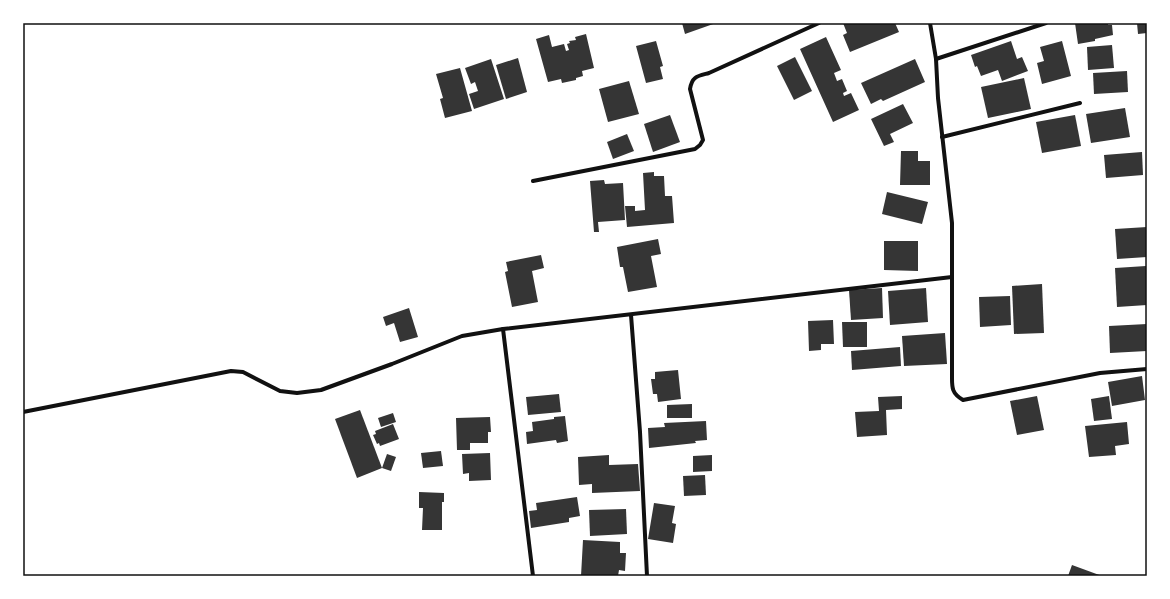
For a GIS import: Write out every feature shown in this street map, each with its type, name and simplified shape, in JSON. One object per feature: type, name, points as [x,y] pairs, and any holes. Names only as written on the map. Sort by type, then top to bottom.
[{"type":"street","points":[[532,181],[695,149],[703,140],[690,89],[691,82],[696,77],[709,73],[819,23]]},
{"type":"street","points":[[930,23],[936,58],[938,98],[952,223],[952,388],[956,396],[962,400],[1100,373],[1147,369]]},
{"type":"street","points":[[936,58],[1046,23]]},
{"type":"street","points":[[942,137],[1080,103]]},
{"type":"street","points":[[23,412],[231,370],[243,372],[280,391],[297,393],[321,390],[462,336],[503,329],[952,277]]},
{"type":"street","points":[[631,315],[640,432],[647,576]]},
{"type":"street","points":[[503,329],[533,576]]},
{"type":"building","points":[[682,23],[716,23],[685,34]]},
{"type":"building","points":[[843,23],[895,23],[899,32],[850,52],[843,35],[847,33]]},
{"type":"building","points":[[1075,23],[1108,23],[1108,25],[1112,25],[1113,35],[1095,39],[1095,41],[1078,44]]},
{"type":"building","points":[[1137,23],[1147,23],[1147,33],[1138,34]]},
{"type":"building","points":[[586,34],[594,68],[582,71],[583,76],[576,78],[576,80],[562,83],[561,79],[548,82],[536,39],[549,35],[552,47],[564,44],[566,51],[569,50],[567,44],[570,43],[569,41],[576,40],[575,37]]},
{"type":"building","points":[[826,37],[841,70],[834,73],[837,81],[842,79],[847,91],[843,93],[844,96],[851,93],[859,110],[833,122],[800,49]]},
{"type":"building","points":[[656,41],[663,66],[660,67],[663,79],[646,83],[636,46]]},
{"type":"building","points":[[1011,41],[1017,59],[1022,57],[1028,71],[1002,81],[998,70],[981,76],[977,66],[975,67],[971,55]]},
{"type":"building","points":[[1062,41],[1071,76],[1042,84],[1037,63],[1044,61],[1040,47]]},
{"type":"building","points":[[1112,45],[1114,68],[1088,70],[1087,47]]},
{"type":"building","points":[[795,57],[812,91],[794,100],[777,66]]},
{"type":"building","points":[[518,58],[527,92],[506,99],[496,65]]},
{"type":"building","points":[[491,59],[504,99],[474,109],[469,94],[478,91],[475,82],[471,84],[465,68]]},
{"type":"building","points":[[915,59],[925,82],[883,101],[881,99],[871,104],[861,83]]},
{"type":"building","points":[[460,68],[472,111],[445,118],[440,99],[443,98],[436,74]]},
{"type":"building","points":[[1127,71],[1128,92],[1094,94],[1093,73]]},
{"type":"building","points":[[1024,78],[1031,109],[988,118],[981,87]]},
{"type":"building","points":[[629,81],[639,114],[608,122],[599,89]]},
{"type":"building","points":[[903,104],[913,123],[890,134],[894,142],[884,146],[871,119]]},
{"type":"building","points":[[1125,108],[1130,137],[1091,143],[1086,114]]},
{"type":"building","points":[[670,115],[680,142],[653,152],[644,124]]},
{"type":"building","points":[[1075,115],[1081,146],[1042,153],[1036,122]]},
{"type":"building","points":[[627,134],[634,151],[613,159],[607,142]]},
{"type":"building","points":[[901,151],[918,151],[918,161],[930,161],[930,185],[900,185]]},
{"type":"building","points":[[1142,152],[1143,175],[1106,178],[1104,155]]},
{"type":"building","points":[[654,172],[654,176],[664,176],[665,196],[672,196],[674,223],[627,227],[625,206],[635,206],[635,211],[645,210],[643,173]]},
{"type":"building","points":[[604,180],[605,184],[623,183],[625,220],[598,222],[599,232],[594,232],[590,181]]},
{"type":"building","points":[[887,192],[928,202],[922,224],[882,214]]},
{"type":"building","points":[[1147,227],[1147,257],[1117,259],[1115,229]]},
{"type":"building","points":[[658,239],[661,254],[651,256],[657,287],[628,292],[623,267],[620,267],[617,247]]},
{"type":"building","points":[[884,241],[918,241],[918,271],[884,270]]},
{"type":"building","points":[[541,255],[544,268],[532,271],[538,302],[512,307],[505,272],[508,271],[506,262]]},
{"type":"building","points":[[1146,266],[1147,305],[1117,307],[1115,268]]},
{"type":"building","points":[[1042,284],[1044,333],[1014,334],[1012,286]]},
{"type":"building","points":[[882,288],[883,318],[851,320],[849,290]]},
{"type":"building","points":[[926,288],[928,322],[890,325],[888,291]]},
{"type":"building","points":[[1010,296],[1011,325],[980,327],[979,297]]},
{"type":"building","points":[[409,308],[418,337],[400,342],[394,323],[386,326],[383,317]]},
{"type":"building","points":[[833,320],[834,344],[821,344],[821,350],[809,351],[808,321]]},
{"type":"building","points":[[842,322],[867,322],[867,347],[843,347]]},
{"type":"building","points":[[1147,324],[1147,351],[1110,353],[1109,326]]},
{"type":"building","points":[[945,333],[947,364],[904,366],[902,336]]},
{"type":"building","points":[[900,347],[901,366],[852,370],[851,351]]},
{"type":"building","points":[[678,370],[681,399],[658,402],[657,394],[653,394],[651,379],[655,379],[655,372]]},
{"type":"building","points":[[1142,376],[1145,400],[1112,406],[1108,382]]},
{"type":"building","points":[[559,394],[561,412],[528,415],[526,397]]},
{"type":"building","points":[[902,396],[902,409],[886,410],[887,435],[857,437],[855,412],[879,411],[878,397]]},
{"type":"building","points":[[1037,396],[1044,430],[1017,435],[1010,401]]},
{"type":"building","points":[[1109,396],[1112,419],[1094,421],[1091,399]]},
{"type":"building","points":[[692,404],[692,418],[667,418],[667,405]]},
{"type":"building","points":[[360,410],[382,468],[357,478],[335,419]]},
{"type":"building","points":[[393,413],[396,422],[381,427],[378,418]]},
{"type":"building","points":[[565,416],[568,441],[557,443],[556,440],[527,444],[526,432],[533,431],[532,422]]},
{"type":"building","points":[[490,417],[491,432],[488,432],[488,443],[470,443],[470,450],[457,450],[456,418]]},
{"type":"building","points":[[706,421],[707,440],[695,441],[696,443],[649,448],[648,428],[665,427],[664,423]]},
{"type":"building","points":[[1127,422],[1129,444],[1115,446],[1116,455],[1089,457],[1085,426]]},
{"type":"building","points":[[393,424],[399,439],[380,446],[379,443],[377,444],[373,435],[376,434],[375,431]]},
{"type":"building","points":[[441,451],[443,466],[423,468],[421,453]]},
{"type":"building","points":[[490,453],[491,480],[469,481],[469,473],[463,474],[462,454]]},
{"type":"building","points":[[387,454],[396,457],[391,471],[382,468]]},
{"type":"building","points":[[609,455],[609,465],[638,464],[640,491],[592,493],[592,484],[579,485],[578,457]]},
{"type":"building","points":[[712,455],[712,471],[693,472],[693,456]]},
{"type":"building","points":[[705,475],[706,495],[684,496],[683,476]]},
{"type":"building","points":[[419,492],[444,493],[444,502],[442,502],[442,530],[422,530],[423,508],[419,508]]},
{"type":"building","points":[[577,497],[580,516],[569,518],[569,522],[531,528],[529,511],[537,510],[536,503]]},
{"type":"building","points":[[654,503],[675,506],[672,523],[676,524],[673,543],[648,539]]},
{"type":"building","points":[[626,509],[627,534],[590,536],[589,510]]},
{"type":"building","points":[[583,540],[620,542],[620,553],[626,553],[625,571],[619,570],[618,576],[581,576]]},
{"type":"building","points":[[1072,565],[1102,576],[1068,576]]}]
